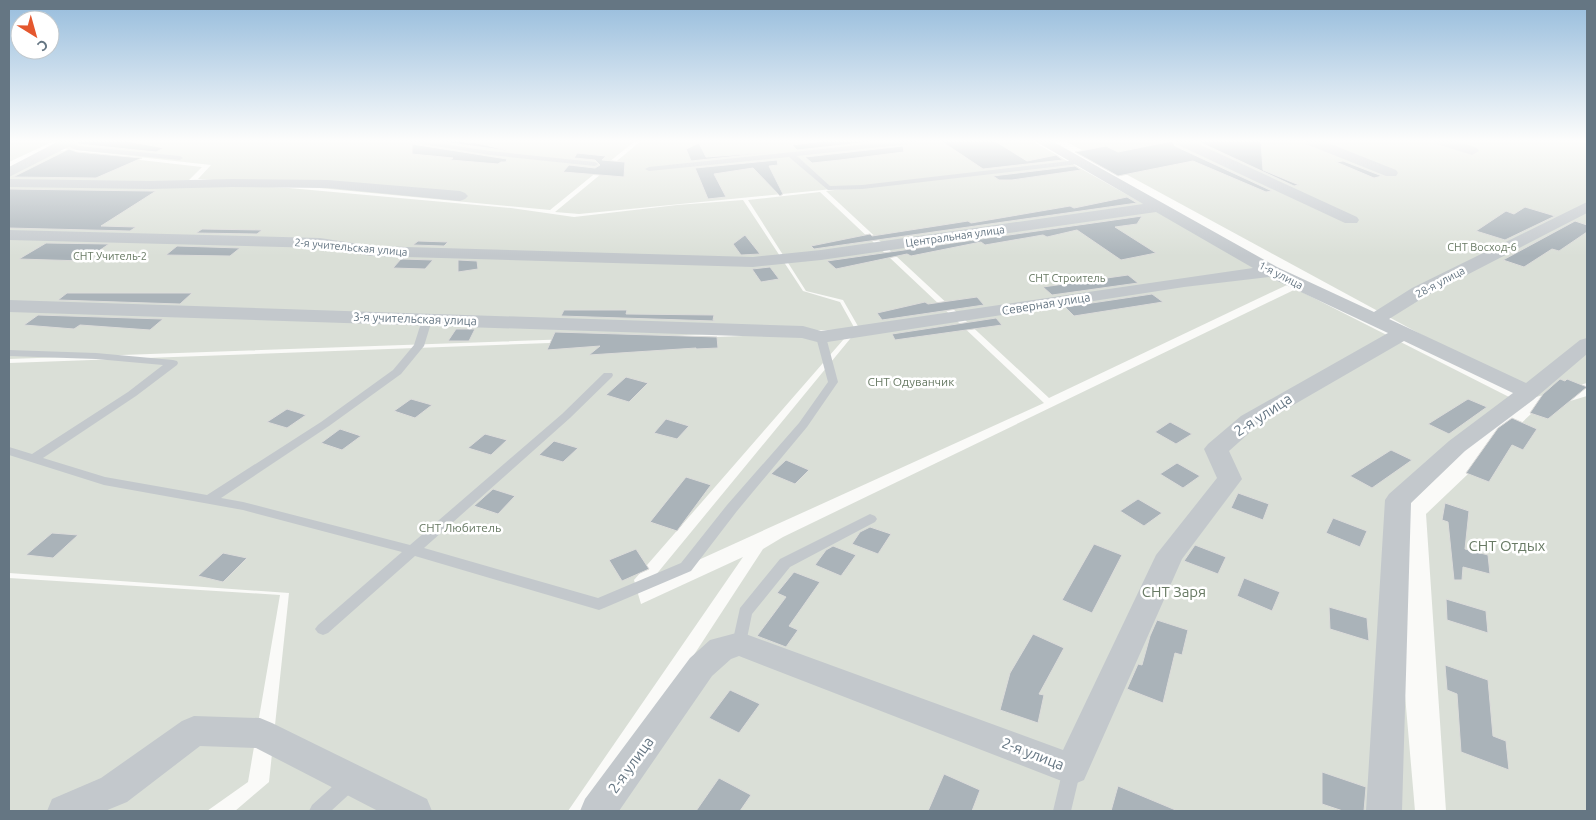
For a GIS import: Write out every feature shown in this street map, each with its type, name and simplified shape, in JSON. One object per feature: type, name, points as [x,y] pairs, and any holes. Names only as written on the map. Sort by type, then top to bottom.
[{"type":"street","name":"1-я улица","points":[[1108,179],[1271,271],[1403,333],[1526,394]]},
{"type":"street","points":[[1263,179],[1351,220]]},
{"type":"street","points":[[9,183],[150,185],[232,183],[328,184],[460,196]]},
{"type":"street","name":"Центральная улица","points":[[753,262],[821,255],[1157,207]]},
{"type":"street","name":"28-я улица","points":[[1375,320],[1419,292],[1587,207]]},
{"type":"street","name":"2-я учительская улица","points":[[9,235],[320,243],[372,251],[753,262]]},
{"type":"street","name":"Северная улица","points":[[821,337],[1184,282],[1271,271]]},
{"type":"street","name":"3-я учительская улица","points":[[9,306],[803,332],[821,337]]},
{"type":"street","name":"2-я улица","points":[[598,811],[701,667],[721,649],[740,644],[1072,769],[1170,555],[1230,479],[1216,449],[1248,422],[1403,333]]},
{"type":"street","points":[[1384,811],[1398,500],[1457,446],[1526,394],[1587,344]]},
{"type":"street","points":[[65,811],[114,790],[194,731],[260,733],[414,811]]},
{"type":"lane","points":[[818,179],[828,188],[862,187],[929,179]]},
{"type":"lane","points":[[209,500],[325,424],[397,372],[419,346],[427,320]]},
{"type":"lane","points":[[9,451],[104,481],[242,506],[414,550],[599,604],[686,568],[732,508],[803,425],[833,382],[821,337]]},
{"type":"lane","points":[[9,354],[96,356],[173,363],[132,394],[33,459]]},
{"type":"lane","points":[[323,629],[566,416],[608,375]]},
{"type":"lane","points":[[740,644],[745,612],[785,563],[870,519]]},
{"type":"lane","points":[[1062,811],[1072,769]]},
{"type":"lane","points":[[318,811],[352,780]]},
{"type":"green space","name":"СНТ Учитель-2","points":[[9,179],[190,179],[187,182],[289,188],[511,208],[574,217],[677,205],[743,200],[803,291],[840,302],[855,329],[9,359]]},
{"type":"green space","points":[[202,179],[588,179],[550,210],[288,185]]},
{"type":"green space","name":"СНТ Строитель","points":[[595,179],[1100,179],[1287,285],[1049,398],[826,191],[893,183],[579,214],[555,212]]},
{"type":"green space","name":"СНТ Восход-6","points":[[1135,179],[1587,179],[1587,383],[1536,397]]},
{"type":"green space","name":"СНТ Одуванчик","points":[[820,192],[1044,403],[650,582],[859,328],[843,300],[806,291],[748,200]]},
{"type":"green space","name":"СНТ Заря","points":[[1296,289],[1515,400],[1390,521],[1415,811],[592,811],[763,549],[783,537]]},
{"type":"green space","name":"СНТ Любитель","points":[[850,332],[634,580],[641,604],[743,557],[568,811],[235,811],[269,782],[289,593],[9,573],[9,363]]},
{"type":"green space","name":"СНТ Отдых","points":[[1587,396],[1587,811],[1446,811],[1426,514],[1533,412]]},
{"type":"green space","points":[[9,578],[280,595],[248,782],[207,811],[9,811]]},
{"type":"building","points":[[700,179],[717,179],[726,197],[708,199]]},
{"type":"building","points":[[764,179],[776,179],[783,194],[780,196]]},
{"type":"building","points":[[1236,179],[1247,179],[1272,191],[1266,192]]},
{"type":"building","points":[[1279,179],[1285,179],[1299,185],[1294,186]]},
{"type":"building","points":[[9,189],[156,191],[101,226],[136,227],[130,231],[9,228]]},
{"type":"building","points":[[1127,197],[1137,203],[814,249],[811,246],[870,234],[872,236],[968,221],[971,223],[1070,206],[1074,208]]},
{"type":"building","points":[[1525,207],[1555,216],[1505,240],[1476,231],[1506,211],[1514,214]]},
{"type":"building","points":[[1142,216],[1137,224],[1115,227],[1156,253],[1121,260],[1077,230],[1047,237],[1043,235],[985,245],[981,242],[911,256],[907,254],[836,269],[827,261]]},
{"type":"building","points":[[1575,221],[1587,225],[1587,232],[1559,251],[1552,249],[1524,267],[1503,260]]},
{"type":"building","points":[[202,229],[262,230],[257,234],[196,233]]},
{"type":"building","points":[[745,235],[760,254],[741,255],[733,244]]},
{"type":"building","points":[[418,241],[448,242],[444,246],[413,245]]},
{"type":"building","points":[[46,243],[109,244],[84,261],[19,259]]},
{"type":"building","points":[[177,246],[240,248],[230,256],[166,255]]},
{"type":"building","points":[[401,259],[433,260],[425,269],[393,268]]},
{"type":"building","points":[[458,260],[477,261],[478,269],[458,272]]},
{"type":"building","points":[[770,267],[779,279],[761,282],[752,269]]},
{"type":"building","points":[[1128,275],[1138,283],[1052,295],[1043,287]]},
{"type":"building","points":[[67,293],[192,293],[180,304],[58,300]]},
{"type":"building","points":[[1152,294],[1163,302],[1074,316],[1065,307]]},
{"type":"building","points":[[977,297],[984,305],[882,320],[877,313],[925,302],[928,304]]},
{"type":"building","points":[[564,310],[627,310],[626,314],[714,315],[713,320],[715,321],[561,316]]},
{"type":"building","points":[[38,315],[163,319],[150,330],[80,325],[74,329],[24,325]]},
{"type":"building","points":[[996,318],[1002,325],[895,340],[892,334]]},
{"type":"building","points":[[456,329],[475,329],[469,341],[448,341]]},
{"type":"building","points":[[555,332],[717,337],[718,348],[589,355],[600,346],[547,350]]},
{"type":"building","points":[[626,377],[648,383],[629,402],[606,395]]},
{"type":"building","points":[[1560,379],[1565,381],[1567,379],[1587,387],[1548,419],[1530,413],[1543,394]]},
{"type":"building","points":[[411,399],[432,405],[415,418],[394,411]]},
{"type":"building","points":[[1468,399],[1487,407],[1449,434],[1428,424]]},
{"type":"building","points":[[287,409],[306,415],[287,428],[267,422]]},
{"type":"building","points":[[1512,418],[1537,429],[1523,450],[1512,445],[1489,482],[1466,473],[1498,428]]},
{"type":"building","points":[[666,419],[689,426],[677,439],[654,433]]},
{"type":"building","points":[[1170,422],[1192,434],[1176,444],[1155,432]]},
{"type":"building","points":[[340,429],[361,436],[342,450],[321,443]]},
{"type":"building","points":[[485,434],[507,440],[491,455],[468,448]]},
{"type":"building","points":[[554,441],[578,448],[563,462],[539,455]]},
{"type":"building","points":[[1391,450],[1412,460],[1372,488],[1350,476]]},
{"type":"building","points":[[786,460],[809,470],[795,484],[771,474]]},
{"type":"building","points":[[1177,463],[1200,476],[1183,488],[1160,474]]},
{"type":"building","points":[[686,477],[711,485],[677,531],[650,522]]},
{"type":"building","points":[[493,489],[515,496],[498,514],[474,506]]},
{"type":"building","points":[[1238,493],[1269,504],[1263,520],[1231,508]]},
{"type":"building","points":[[1138,499],[1162,513],[1144,526],[1120,511]]},
{"type":"building","points":[[1445,503],[1469,511],[1465,549],[1488,555],[1490,574],[1463,567],[1462,580],[1454,580],[1448,522],[1442,520]]},
{"type":"building","points":[[1333,518],[1367,531],[1360,547],[1326,533]]},
{"type":"building","points":[[870,527],[891,534],[878,554],[852,544],[860,532]]},
{"type":"building","points":[[52,533],[78,535],[53,558],[26,555]]},
{"type":"building","points":[[1094,544],[1122,555],[1092,613],[1062,600]]},
{"type":"building","points":[[1195,545],[1226,557],[1218,574],[1184,561]]},
{"type":"building","points":[[833,546],[856,555],[841,576],[815,565],[826,550]]},
{"type":"building","points":[[636,549],[649,569],[622,581],[609,560]]},
{"type":"building","points":[[223,553],[247,558],[223,582],[198,576]]},
{"type":"building","points":[[794,572],[820,582],[789,626],[798,630],[786,647],[757,636],[786,597],[777,593]]},
{"type":"building","points":[[1244,578],[1280,592],[1272,611],[1237,596]]},
{"type":"building","points":[[1446,599],[1486,611],[1488,633],[1447,620]]},
{"type":"building","points":[[1329,607],[1367,618],[1369,641],[1330,629]]},
{"type":"building","points":[[1157,620],[1188,630],[1182,655],[1175,653],[1163,703],[1127,689],[1138,664],[1142,665],[1150,636]]},
{"type":"building","points":[[1033,634],[1064,648],[1039,694],[1044,695],[1038,723],[1000,710],[1010,673]]},
{"type":"building","points":[[1445,665],[1488,680],[1493,736],[1506,741],[1509,770],[1461,752],[1457,694],[1447,690]]},
{"type":"building","points":[[730,690],[760,704],[739,733],[709,718]]},
{"type":"building","points":[[1322,772],[1366,787],[1364,811],[1343,811],[1322,804]]},
{"type":"building","points":[[944,774],[980,790],[972,811],[928,811]]},
{"type":"building","points":[[719,778],[751,795],[740,811],[696,811]]},
{"type":"building","points":[[1118,786],[1178,811],[1111,811]]}]
